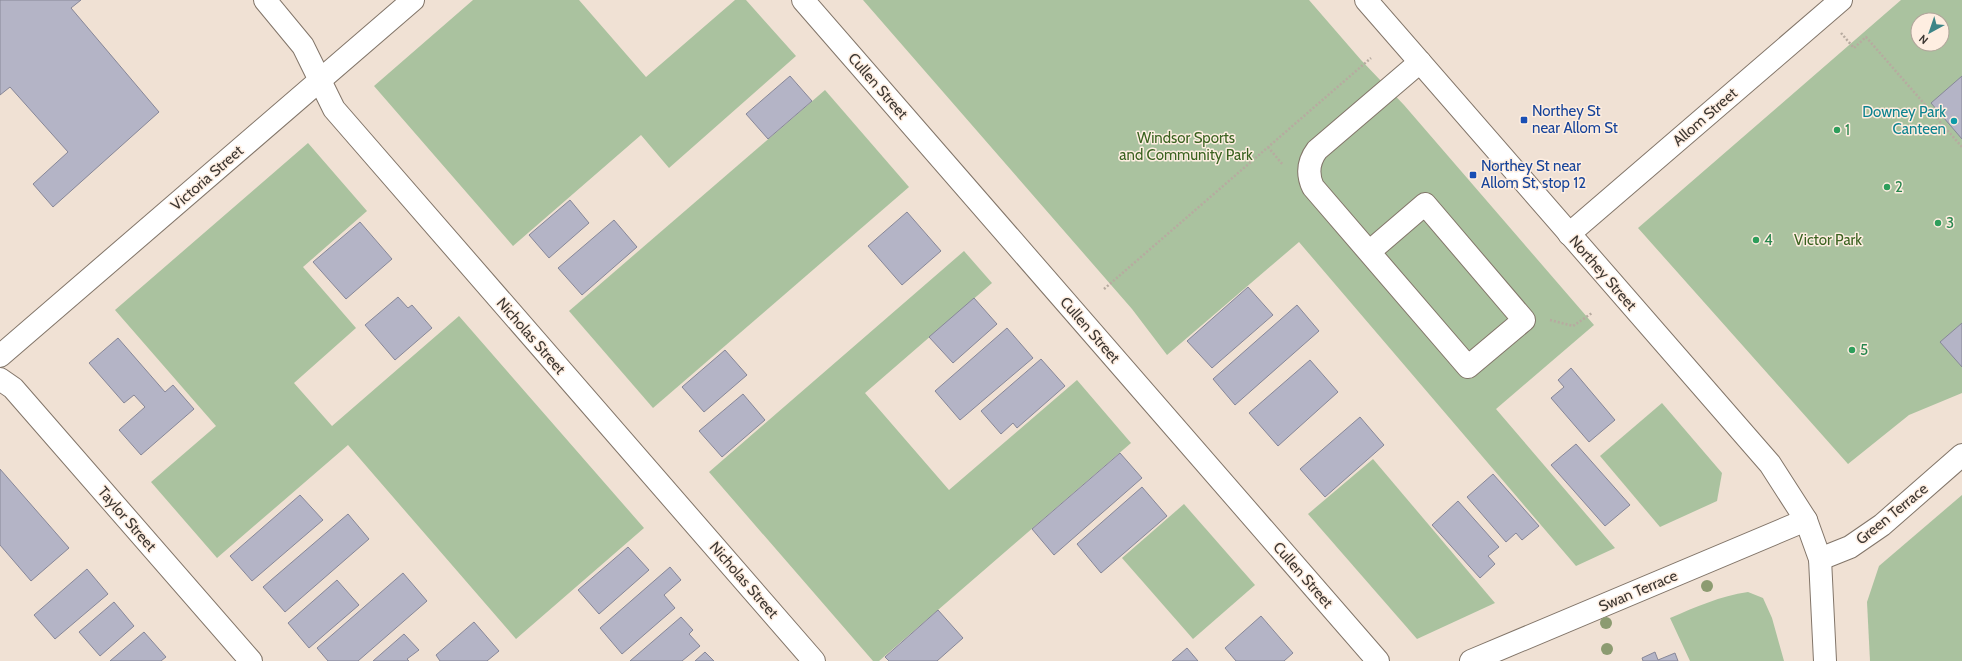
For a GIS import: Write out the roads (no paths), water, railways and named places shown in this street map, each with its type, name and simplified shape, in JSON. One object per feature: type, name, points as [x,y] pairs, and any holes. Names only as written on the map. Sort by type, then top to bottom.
[{"type":"street","name":"Nicholas Street","points":[[264,0],[303,46],[334,109],[814,661]]},
{"type":"street","name":"Victoria Street","points":[[0,356],[413,0]]},
{"type":"street","name":"Cullen Street","points":[[803,0],[1378,661]]},
{"type":"street","name":"Northey Street","points":[[1366,0],[1770,464],[1806,520],[1820,560]]},
{"type":"street","name":"Allom Street","points":[[1569,234],[1841,0]]},
{"type":"street","points":[[1369,252],[1425,204],[1524,320],[1468,368],[1313,187],[1310,180],[1310,164],[1317,150],[1420,62]]},
{"type":"street","name":"Taylor Street","points":[[0,379],[13,388],[250,661]]},
{"type":"street","name":"Green Terrace","points":[[1820,560],[1850,547],[1882,525],[1962,455]]},
{"type":"street","name":"Swan Terrace","points":[[1471,661],[1806,520]]},
{"type":"street","points":[[1820,560],[1825,661]]},
{"type":"place","name":"Northey St near Allom St","points":[[1524,120]]},
{"type":"place","name":"Downey Park Canteen","points":[[1954,121]]},
{"type":"place","name":"1","points":[[1837,130]]},
{"type":"place","name":"Northey St near Allom St, stop 12","points":[[1473,175]]},
{"type":"place","name":"2","points":[[1887,187]]},
{"type":"place","name":"3","points":[[1938,223]]},
{"type":"place","name":"4","points":[[1756,240]]},
{"type":"place","name":"5","points":[[1852,350]]},
{"type":"park label","name":"Windsor Sports and Community Park","points":[[1186,146]]},
{"type":"park label","name":"Victor Park","points":[[1828,240]]}]
